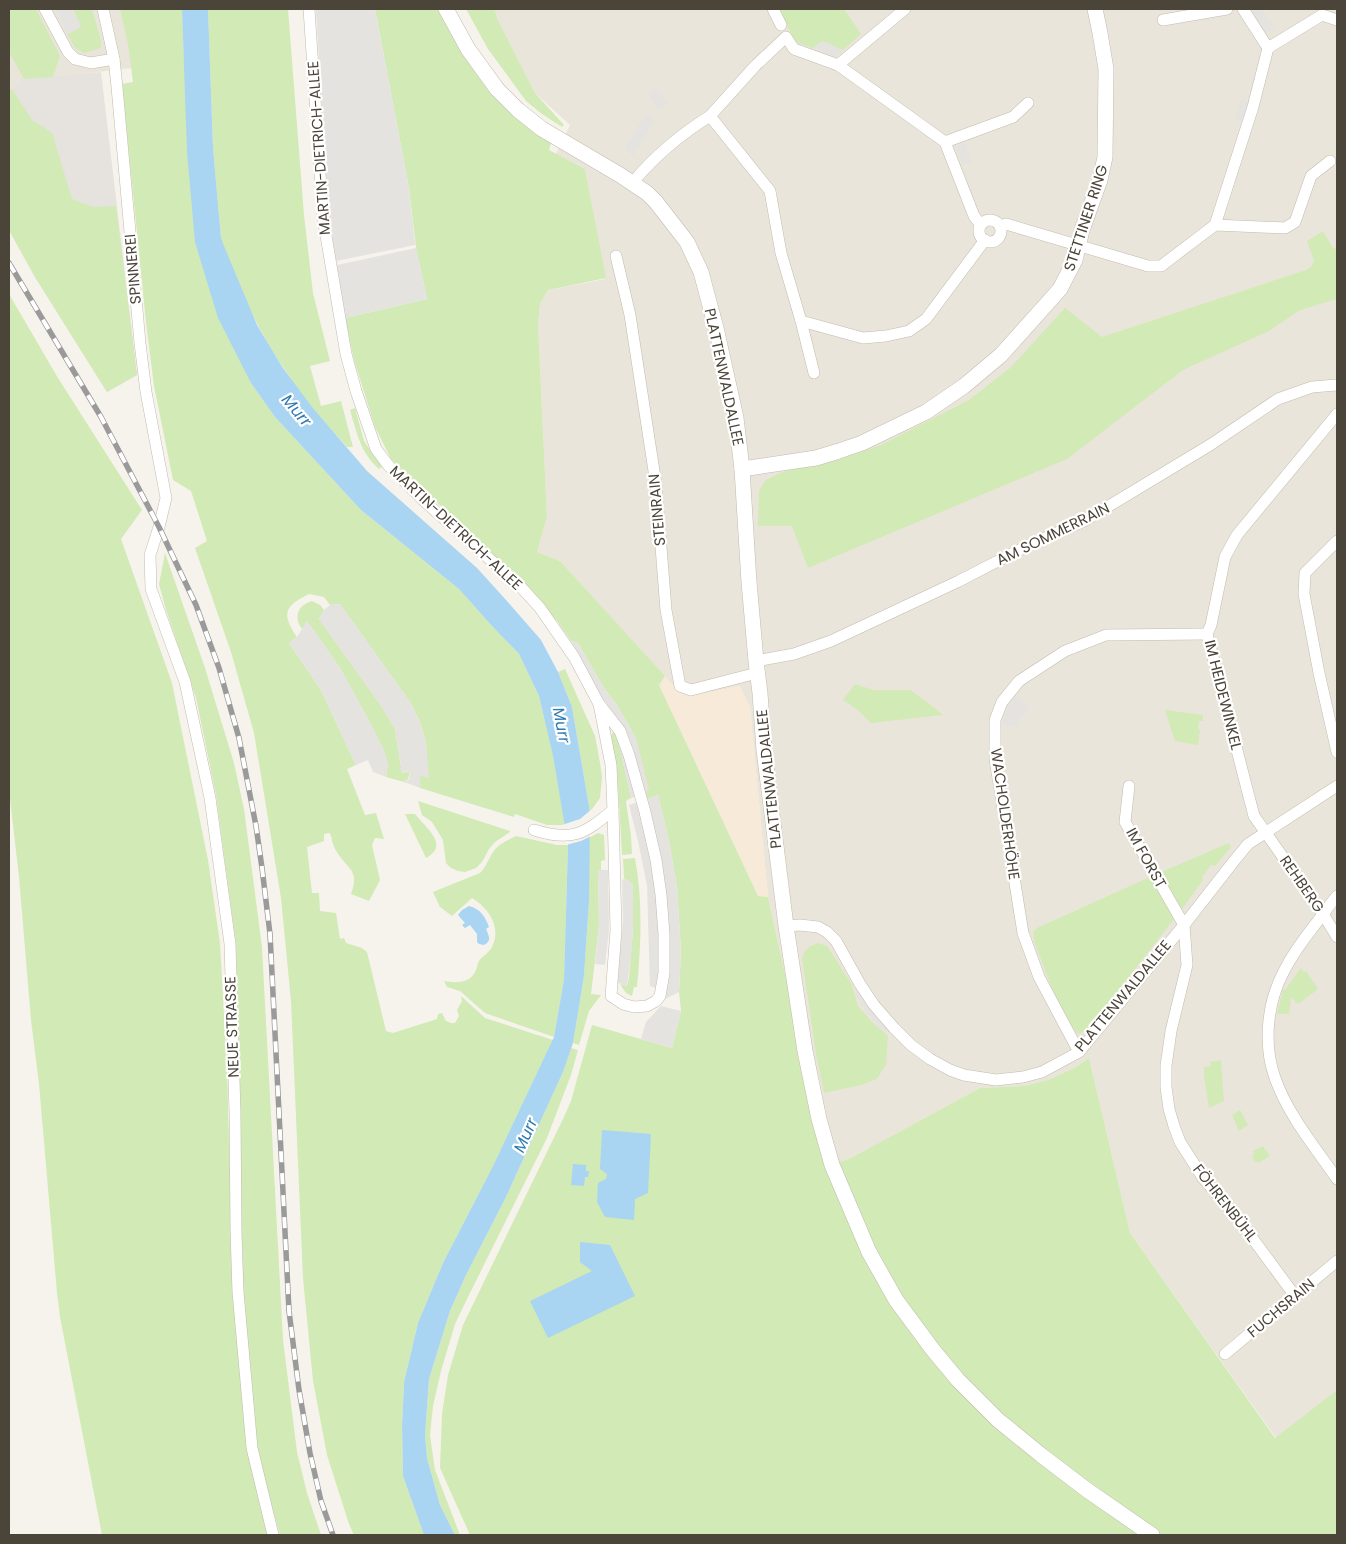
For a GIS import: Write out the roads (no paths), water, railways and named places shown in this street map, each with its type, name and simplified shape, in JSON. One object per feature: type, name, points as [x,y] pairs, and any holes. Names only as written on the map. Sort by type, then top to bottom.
[{"type":"street","points":[[45,9],[68,52],[75,60],[91,63],[114,60]]},
{"type":"street","name":"SPINNEREI","points":[[103,9],[114,60],[146,392],[166,498],[159,527]]},
{"type":"street","name":"MARTIN-DIETRICH-ALLEE","points":[[309,9],[322,218],[346,354],[356,392],[376,449],[388,466],[423,500],[520,586],[540,608],[574,657],[599,704],[620,731],[629,755],[649,829],[661,895],[664,956],[662,993],[656,1001],[641,1007],[623,1004],[611,996],[616,922],[613,810],[611,765],[599,704]]},
{"type":"street","name":"PLATTENWALDALLEE","points":[[446,9],[468,49],[497,88],[518,110],[542,129],[633,182],[656,202],[687,242],[701,272],[716,328],[736,418],[742,469],[749,582],[764,750],[786,926],[800,925],[818,928],[827,932],[836,941],[874,1005],[911,1045],[930,1059],[950,1070],[964,1075],[996,1080],[1023,1077],[1042,1072],[1079,1052],[1248,844],[1337,786]]},
{"type":"street","points":[[773,9],[780,26]]},
{"type":"street","points":[[838,65],[905,9]]},
{"type":"street","name":"STETTINER RING","points":[[742,469],[816,458],[839,451],[862,443],[926,412],[964,386],[1001,356],[1060,289],[1069,273],[1079,246],[1088,212],[1100,180],[1104,158],[1106,69],[1095,9]]},
{"type":"street","points":[[1163,20],[1227,9]]},
{"type":"street","points":[[1243,9],[1268,48]]},
{"type":"street","points":[[1000,228],[1006,224],[1148,266],[1161,266],[1215,225],[1253,107],[1268,48],[1322,15],[1337,20]]},
{"type":"street","points":[[633,182],[650,162],[690,128],[710,116],[756,65],[786,36],[794,49],[823,56],[838,65],[945,142],[974,216],[981,225]]},
{"type":"street","points":[[945,142],[1013,117],[1028,103]]},
{"type":"street","points":[[710,116],[770,191],[781,253],[814,373]]},
{"type":"street","points":[[1215,225],[1285,228],[1296,222],[1311,176],[1330,161]]},
{"type":"street","points":[[986,221],[993,221],[999,224],[1000,228],[1001,234],[997,240],[991,242],[985,240],[980,235],[981,225],[986,221]]},
{"type":"street","points":[[800,321],[863,338],[886,336],[909,330],[926,319],[985,240]]},
{"type":"street","name":"STEINRAIN","points":[[616,256],[630,315],[656,484],[666,610],[680,686],[691,690],[757,667]]},
{"type":"street","name":"AM SOMMERRAIN","points":[[757,667],[831,640],[959,581],[1031,544],[1084,521],[1210,445],[1278,399],[1312,387],[1337,385]]},
{"type":"street","name":"IM HEIDEWINKEL","points":[[1266,832],[1254,816],[1207,634],[1211,625],[1225,557],[1230,546],[1337,414]]},
{"type":"street","name":"NEUE STRASSE","points":[[159,527],[150,554],[151,589],[185,682],[210,798],[230,944],[238,1292],[252,1448],[273,1535]]},
{"type":"street","points":[[1337,541],[1305,573],[1304,594],[1337,752]]},
{"type":"street","name":"WACHOLDERHÖHE","points":[[1079,1052],[1039,977],[1024,933],[995,759],[995,720],[1002,702],[1018,681],[1065,651],[1106,635],[1207,634]]},
{"type":"street","name":"IM FORST","points":[[1129,786],[1125,822],[1184,925]]},
{"type":"street","points":[[534,830],[547,834],[567,836],[584,831],[613,810]]},
{"type":"street","name":"REHBERG","points":[[1266,832],[1337,937]]},
{"type":"street","points":[[1337,896],[1296,950],[1284,971],[1274,995],[1268,1034],[1268,1052],[1275,1078],[1289,1110],[1337,1179]]},
{"type":"street","name":"FÖHRENBÜHL","points":[[1184,925],[1187,965],[1166,1066],[1167,1094],[1174,1126],[1180,1142],[1203,1178],[1239,1220],[1296,1296]]},
{"type":"street","points":[[786,926],[804,1051],[819,1119],[832,1165],[869,1252],[896,1300],[958,1380],[998,1420],[1056,1467],[1152,1535]]},
{"type":"street","name":"FUCHSRAIN","points":[[1225,1354],[1337,1261]]},
{"type":"water","name":"Murr","points":[[182,9],[208,9],[213,148],[221,238],[257,325],[283,368],[312,407],[367,471],[477,568],[541,640],[558,672],[572,707],[590,812],[589,901],[584,976],[573,1043],[563,1072],[506,1197],[466,1275],[450,1311],[429,1379],[425,1435],[427,1458],[440,1505],[455,1535],[424,1535],[403,1476],[402,1427],[404,1382],[418,1323],[443,1263],[493,1166],[554,1037],[564,979],[568,845],[553,756],[539,696],[519,654],[459,589],[361,510],[275,417],[251,383],[218,318],[195,242],[187,152]]},
{"type":"water","points":[[469,906],[477,909],[482,914],[489,927],[486,929],[489,940],[484,945],[477,942],[477,934],[470,925],[465,928],[462,925],[465,923],[458,915]]},
{"type":"water","points":[[602,1130],[651,1134],[648,1193],[635,1199],[634,1220],[605,1217],[597,1202],[598,1183],[606,1179],[607,1174],[600,1169]]},
{"type":"water","points":[[573,1164],[586,1165],[586,1171],[589,1171],[588,1177],[585,1177],[584,1186],[571,1185]]},
{"type":"water","points":[[580,1242],[610,1245],[635,1296],[548,1338],[530,1301],[592,1271],[580,1262]]},
{"type":"railway","points":[[9,263],[101,417],[159,527],[196,605],[219,668],[239,738],[256,826],[270,934],[289,1311],[299,1390],[310,1453],[321,1501],[333,1535]]}]
